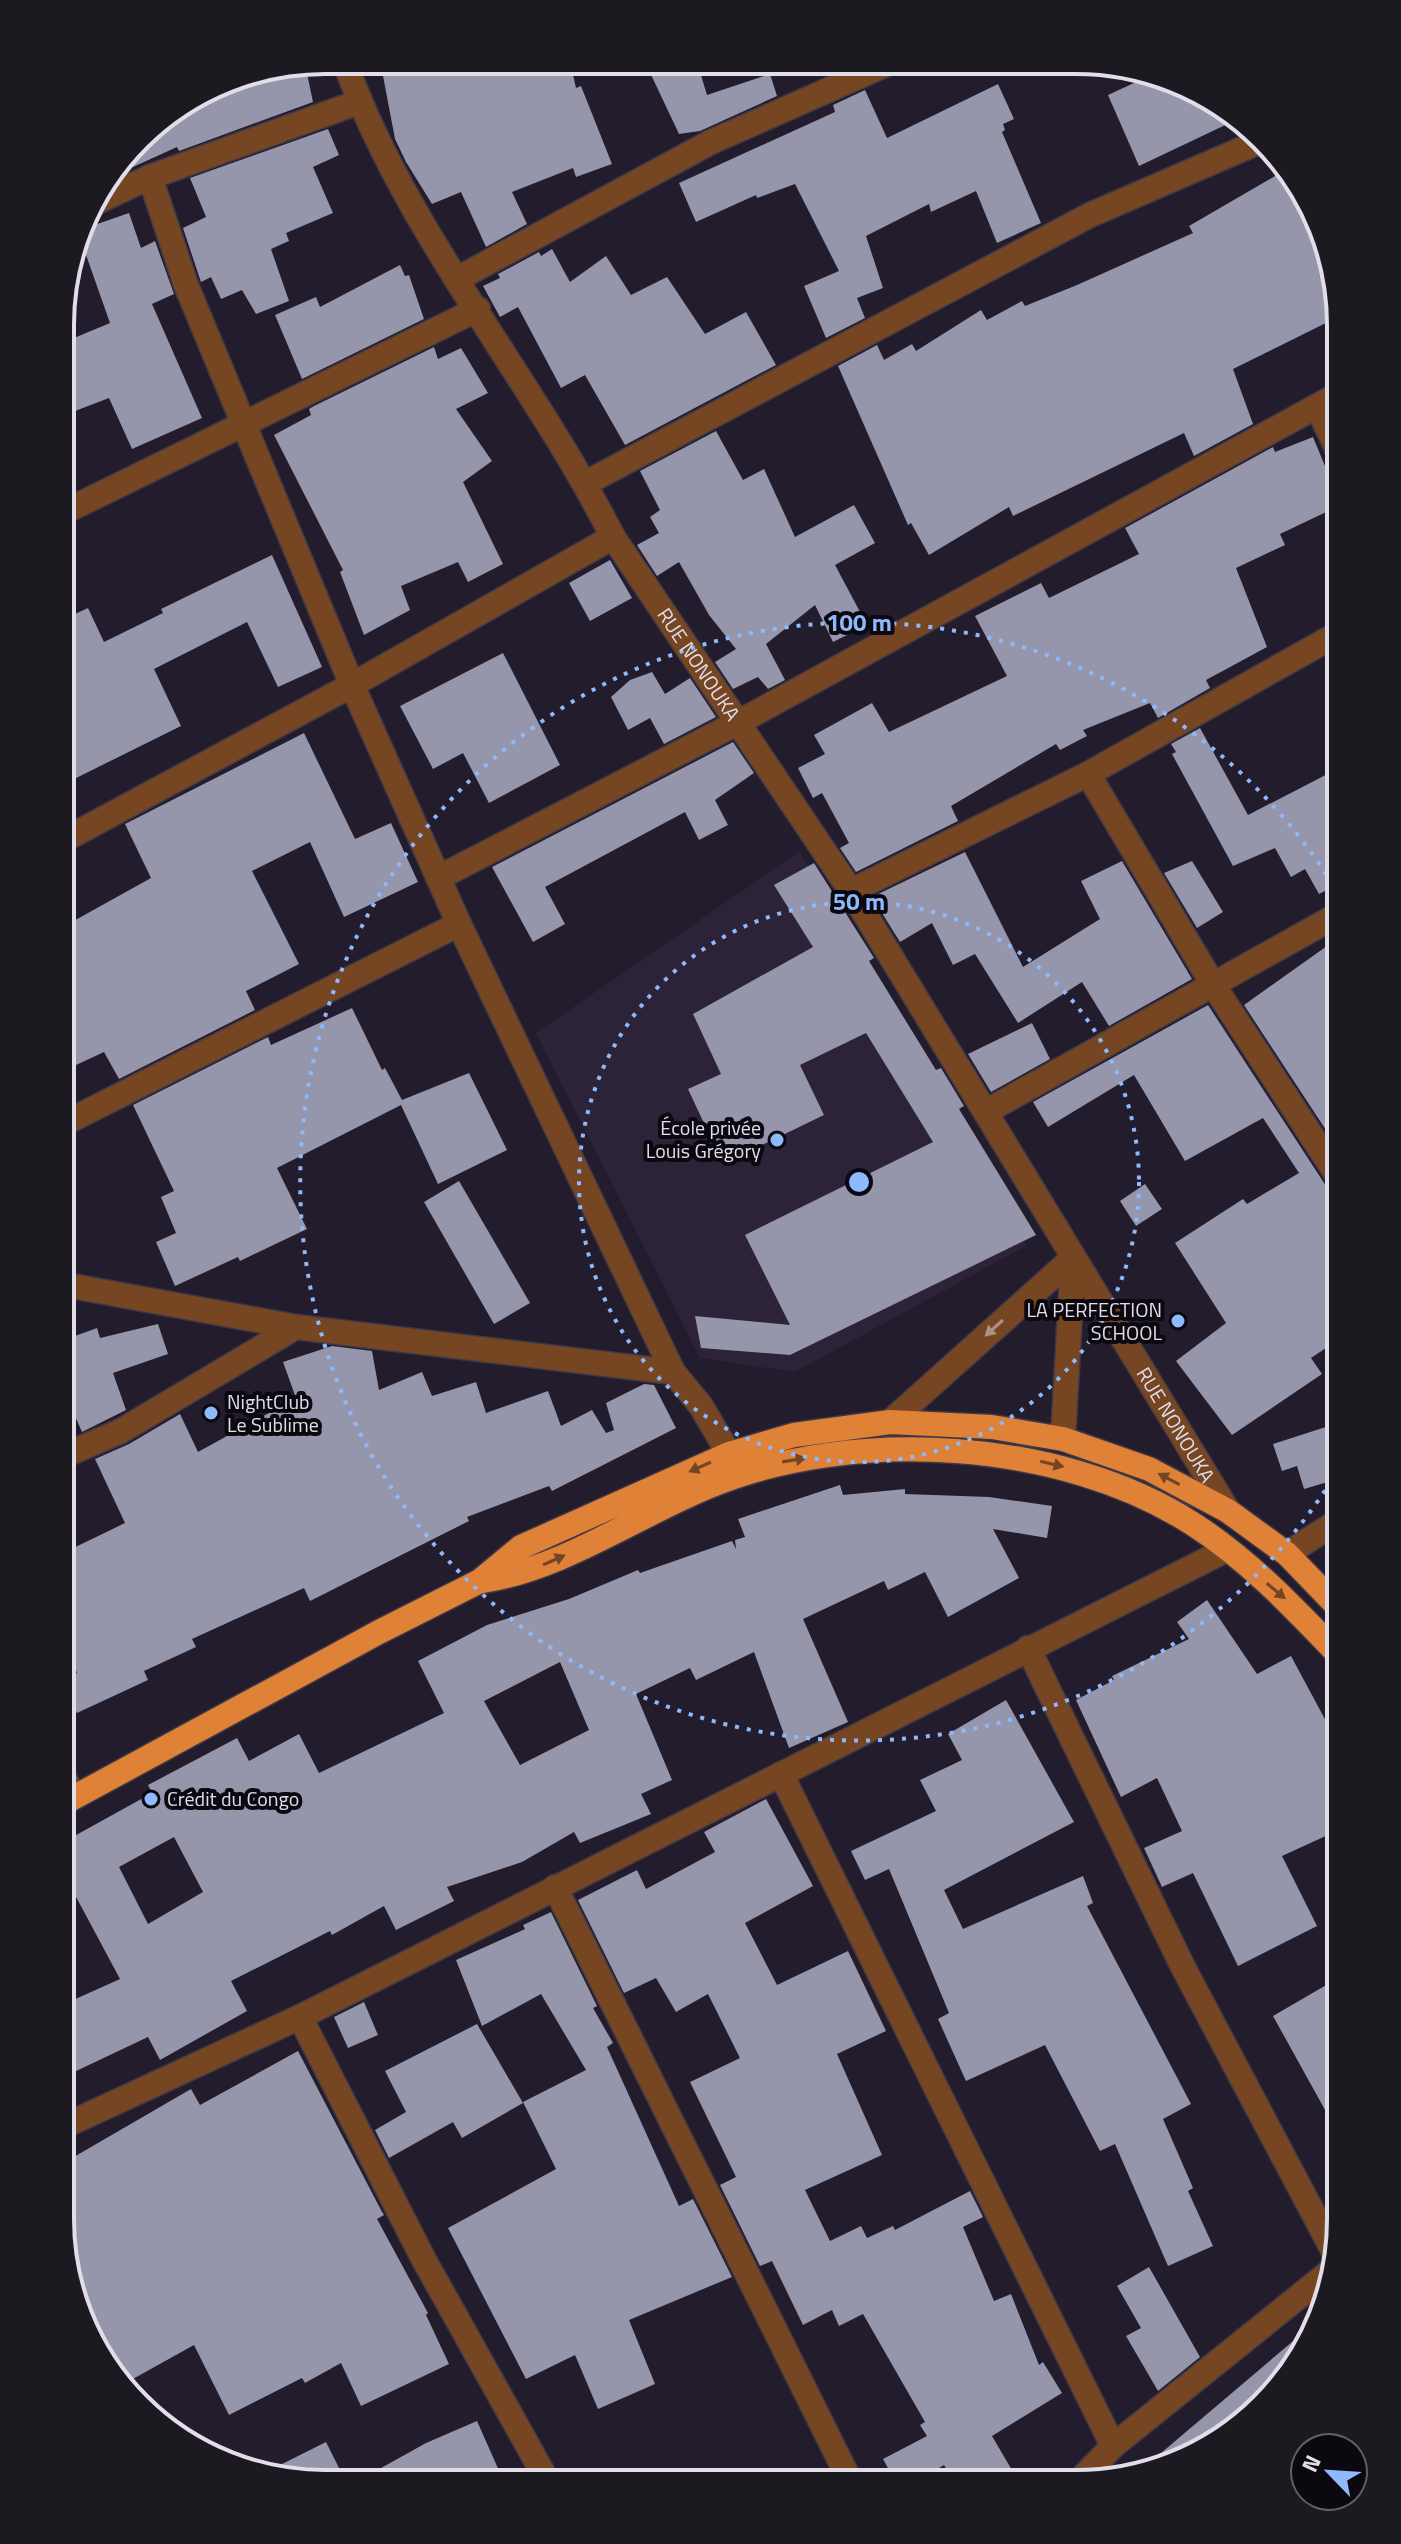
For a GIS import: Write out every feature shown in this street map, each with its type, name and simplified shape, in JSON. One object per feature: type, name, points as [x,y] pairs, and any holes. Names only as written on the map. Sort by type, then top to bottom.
[{"type":"highway","points":[[74,1797],[379,1632],[480,1581],[521,1547],[729,1454],[794,1435],[890,1422],[992,1427],[1063,1439],[1149,1469],[1228,1511],[1287,1554],[1326,1595]]},
{"type":"highway","points":[[480,1581],[521,1575],[710,1486],[783,1461],[909,1450],[1028,1459],[1118,1484],[1193,1524],[1286,1600],[1326,1642]]},
{"type":"street","name":"RUE NONOUKA","points":[[349,74],[398,184],[586,483],[613,537],[851,891],[1228,1511]]},
{"type":"street","points":[[459,278],[711,142],[864,74]]},
{"type":"street","points":[[110,196],[150,177],[359,102]]},
{"type":"street","points":[[586,483],[1090,215],[1251,145]]},
{"type":"street","points":[[150,177],[186,285],[242,425],[438,878],[673,1372],[701,1406],[729,1454]]},
{"type":"street","points":[[74,507],[478,309]]},
{"type":"street","points":[[438,878],[739,722],[1327,401]]},
{"type":"street","points":[[1317,406],[1327,427]]},
{"type":"street","points":[[74,835],[352,685],[613,537]]},
{"type":"street","points":[[851,891],[1088,774],[1327,640]]},
{"type":"street","points":[[1088,774],[1212,983],[1327,1159]]},
{"type":"street","points":[[987,1111],[1327,921]]},
{"type":"street","points":[[74,1118],[459,924]]},
{"type":"street","points":[[890,1422],[1073,1258]]},
{"type":"street","points":[[1063,1439],[1073,1258]]},
{"type":"street","points":[[74,1286],[296,1327],[673,1372]]},
{"type":"street","points":[[74,1451],[121,1431],[296,1327]]},
{"type":"street","points":[[1287,1554],[1326,1528]]},
{"type":"street","points":[[74,2122],[300,2017],[1226,1550]]},
{"type":"street","points":[[1028,1648],[1183,1967],[1326,2237]]},
{"type":"street","points":[[781,1774],[1113,2446]]},
{"type":"street","points":[[555,1887],[845,2470]]},
{"type":"street","points":[[300,2017],[423,2258],[541,2470]]},
{"type":"street","points":[[1090,2469],[1113,2446],[1319,2280]]},
{"type":"shaded area","name":"École privée Louis Grégory","points":[[800,851],[1026,1246],[795,1372],[700,1358],[536,1033]]},
{"type":"building","points":[[383,74],[573,74],[576,88],[581,86],[612,164],[576,177],[573,168],[512,192],[527,224],[486,247],[461,192],[432,204],[395,139]]},
{"type":"building","points":[[651,74],[701,74],[707,95],[770,74],[777,96],[700,131],[679,134]]},
{"type":"building","points":[[307,75],[313,102],[179,151],[177,147],[128,169],[159,136],[199,108],[244,87]]},
{"type":"building","points":[[1136,82],[1187,100],[1227,124],[1139,166],[1108,95]]},
{"type":"building","points":[[998,84],[1014,119],[1003,124],[1005,130],[1002,132],[1041,223],[997,243],[976,191],[931,212],[929,204],[866,236],[883,288],[857,298],[865,318],[826,338],[804,286],[839,271],[795,184],[757,198],[756,195],[696,222],[679,183],[835,112],[833,105],[865,90],[887,138]]},
{"type":"building","points":[[328,129],[339,155],[313,167],[333,213],[286,233],[289,241],[271,249],[289,301],[256,314],[242,290],[221,299],[211,277],[201,282],[183,228],[206,217],[190,178]]},
{"type":"building","points":[[1277,175],[1301,214],[1314,244],[1325,292],[1327,323],[1233,369],[1253,424],[1194,456],[1184,433],[1013,516],[1009,507],[929,555],[911,523],[908,525],[838,366],[877,345],[884,360],[912,344],[916,351],[981,310],[987,320],[1022,301],[1025,306],[1077,285],[1193,233],[1189,226]]},
{"type":"building","points":[[129,213],[141,248],[155,241],[174,294],[152,304],[202,418],[132,449],[109,398],[74,411],[74,338],[110,323],[85,252],[95,225]]},
{"type":"building","points":[[552,249],[570,282],[606,256],[631,295],[667,277],[705,334],[746,312],[776,365],[625,445],[585,375],[561,388],[518,307],[500,317],[483,286],[500,278],[498,274],[539,252],[541,256]]},
{"type":"building","points":[[400,265],[405,276],[409,275],[424,319],[302,379],[275,315],[316,297],[320,307]]},
{"type":"building","points":[[434,347],[438,359],[461,348],[488,393],[456,409],[492,461],[463,482],[503,564],[468,582],[458,562],[401,586],[410,610],[364,635],[340,572],[343,570],[274,435],[311,415],[309,409],[314,406]]},
{"type":"building","points":[[716,431],[743,480],[764,469],[795,537],[854,505],[875,543],[835,565],[867,625],[833,642],[815,605],[766,644],[785,680],[768,689],[758,677],[733,689],[715,662],[736,649],[709,615],[679,562],[657,576],[637,545],[659,533],[650,517],[660,510],[640,471]]},
{"type":"building","points":[[1313,437],[1327,471],[1327,512],[1280,534],[1285,545],[1236,568],[1267,647],[1206,680],[1210,688],[1158,718],[1150,703],[1083,730],[1087,736],[1060,750],[1056,744],[951,806],[958,821],[856,872],[840,848],[849,843],[822,793],[813,798],[798,768],[825,754],[814,735],[872,703],[889,732],[1007,676],[975,616],[1041,583],[1049,598],[1139,554],[1125,528],[1273,447],[1275,452]]},
{"type":"building","points":[[272,555],[322,667],[278,687],[247,622],[154,669],[181,726],[74,779],[74,614],[88,608],[104,642],[163,613],[161,609]]},
{"type":"building","points":[[610,560],[632,598],[590,621],[569,583]]},
{"type":"building","points":[[503,653],[560,765],[489,803],[463,753],[433,769],[400,706]]},
{"type":"building","points":[[652,672],[665,694],[690,678],[716,717],[664,744],[650,718],[628,730],[611,697],[630,680]]},
{"type":"building","points":[[1200,728],[1248,815],[1327,774],[1327,890],[1319,894],[1305,869],[1291,877],[1275,848],[1233,866],[1172,754],[1176,752],[1171,744]]},
{"type":"building","points":[[304,733],[355,839],[391,823],[418,882],[344,917],[310,842],[252,871],[299,964],[246,991],[255,1010],[119,1079],[104,1052],[74,1066],[74,921],[151,878],[125,824]]},
{"type":"building","points":[[733,742],[754,773],[715,800],[728,825],[699,840],[685,812],[545,887],[565,924],[533,942],[492,867]]},
{"type":"building","points":[[965,852],[1023,967],[1100,919],[1081,881],[1122,861],[1192,979],[1109,1026],[1082,982],[1018,1023],[975,954],[953,965],[932,923],[900,942],[872,897]]},
{"type":"building","points":[[1192,861],[1223,912],[1197,928],[1164,873]]},
{"type":"building","points":[[814,863],[874,958],[869,961],[936,1070],[941,1068],[964,1106],[959,1109],[1036,1235],[790,1355],[701,1348],[695,1316],[790,1325],[745,1235],[933,1142],[866,1033],[800,1065],[824,1115],[723,1164],[688,1089],[721,1074],[693,1014],[813,947],[774,885]]},
{"type":"building","points":[[1327,946],[1327,1131],[1244,1005]]},
{"type":"building","points":[[1208,1005],[1327,1187],[1326,1348],[1311,1358],[1322,1374],[1232,1435],[1176,1361],[1226,1323],[1175,1243],[1243,1199],[1247,1204],[1299,1173],[1263,1118],[1185,1161],[1134,1075],[1048,1127],[1033,1102]]},
{"type":"building","points":[[352,1008],[382,1070],[385,1068],[402,1100],[469,1073],[507,1150],[438,1184],[401,1105],[277,1168],[307,1229],[240,1261],[238,1257],[175,1286],[156,1242],[176,1233],[161,1197],[174,1191],[133,1105],[268,1037],[271,1045]]},
{"type":"building","points":[[1032,1023],[1050,1059],[991,1092],[968,1054]]},
{"type":"building","points":[[459,1181],[530,1303],[494,1324],[424,1202]]},
{"type":"building","points":[[1145,1184],[1162,1209],[1136,1226],[1120,1201]]},
{"type":"building","points":[[158,1324],[168,1354],[113,1373],[126,1410],[82,1432],[74,1416],[74,1336],[97,1328],[100,1338]]},
{"type":"building","points":[[332,1346],[372,1351],[379,1390],[422,1372],[432,1396],[476,1382],[486,1413],[548,1391],[561,1426],[592,1410],[606,1433],[614,1430],[606,1403],[644,1384],[654,1385],[676,1428],[552,1491],[549,1486],[467,1517],[469,1521],[310,1601],[304,1588],[192,1639],[196,1647],[144,1671],[148,1680],[77,1713],[74,1707],[74,1674],[77,1673],[74,1665],[74,1548],[125,1523],[95,1459],[129,1444],[180,1414],[198,1452],[296,1398],[283,1362]]},
{"type":"building","points":[[1326,1427],[1326,1482],[1304,1489],[1297,1466],[1282,1471],[1273,1444]]},
{"type":"building","points":[[840,1485],[843,1495],[905,1489],[905,1494],[989,1497],[1052,1506],[1047,1538],[993,1529],[1019,1578],[948,1617],[925,1572],[888,1590],[884,1581],[803,1619],[848,1722],[789,1748],[754,1652],[696,1680],[690,1668],[636,1694],[672,1780],[641,1794],[651,1814],[580,1843],[574,1832],[522,1862],[447,1887],[454,1901],[396,1930],[384,1906],[332,1935],[330,1931],[231,1981],[247,2011],[160,2060],[148,2037],[74,2072],[74,2000],[120,1979],[74,1893],[74,1836],[152,1793],[148,1785],[237,1738],[249,1761],[299,1734],[319,1773],[444,1713],[418,1661],[487,1625],[569,1599],[638,1570],[640,1573],[732,1541],[736,1549],[735,1540],[745,1537],[738,1519]],"holes":[[[560,1662],[589,1730],[520,1765],[484,1701]],[[174,1837],[203,1892],[148,1924],[119,1867]]]},
{"type":"building","points":[[1207,1600],[1257,1674],[1291,1656],[1326,1722],[1326,1836],[1282,1856],[1317,1926],[1238,1966],[1193,1873],[1162,1887],[1144,1848],[1182,1831],[1157,1778],[1121,1797],[1076,1700],[1114,1680],[1112,1676],[1189,1639],[1177,1622]]},
{"type":"building","points":[[1006,1700],[1074,1822],[944,1890],[963,1929],[1083,1876],[1093,1903],[1087,1906],[1191,2104],[1163,2119],[1193,2188],[1188,2191],[1213,2246],[1168,2266],[1115,2144],[1100,2151],[1045,2045],[966,2081],[938,2019],[949,2013],[889,1869],[865,1880],[851,1851],[936,1811],[920,1780],[962,1760],[948,1734]]},
{"type":"building","points":[[766,1799],[813,1886],[745,1923],[777,1985],[848,1951],[886,2031],[837,2054],[882,2155],[805,2190],[830,2241],[861,2226],[867,2238],[893,2226],[895,2230],[970,2191],[983,2217],[963,2227],[994,2301],[1011,2294],[1039,2365],[1043,2362],[1062,2393],[992,2436],[1012,2470],[947,2470],[944,2465],[936,2470],[889,2470],[883,2459],[927,2436],[920,2425],[925,2422],[863,2314],[839,2326],[832,2310],[803,2325],[772,2261],[760,2266],[720,2185],[736,2177],[690,2082],[740,2058],[708,1994],[676,2012],[656,1978],[624,1993],[578,1900],[637,1870],[646,1889],[715,1852],[704,1832]]},
{"type":"building","points":[[551,1912],[597,2006],[593,2008],[613,2043],[607,2047],[679,2206],[693,2199],[732,2277],[629,2320],[655,2384],[598,2409],[575,2355],[526,2379],[448,2228],[556,2169],[523,2102],[586,2070],[541,1994],[482,2026],[456,1960],[525,1929],[523,1925]]},
{"type":"building","points":[[1326,1985],[1326,2112],[1273,2016]]},
{"type":"building","points":[[364,2002],[378,2035],[348,2048],[334,2017]]},
{"type":"building","points":[[477,2024],[523,2103],[462,2138],[453,2122],[389,2158],[375,2130],[406,2112],[385,2071]]},
{"type":"building","points":[[298,2051],[384,2215],[377,2219],[428,2313],[426,2315],[449,2364],[361,2406],[341,2363],[305,2383],[302,2378],[229,2415],[194,2345],[132,2380],[116,2359],[87,2300],[75,2236],[74,2157],[191,2089],[200,2105]]},
{"type":"building","points":[[1149,2267],[1200,2357],[1158,2391],[1126,2336],[1141,2328],[1117,2286]]},
{"type":"building","points":[[1296,2338],[1275,2372],[1254,2397],[1216,2428],[1156,2457]]},
{"type":"building","points":[[477,2421],[499,2470],[378,2470],[426,2443]]},
{"type":"building","points":[[326,2442],[340,2470],[292,2468],[279,2465]]},
{"type":"place","name":"École privée Louis Grégory","points":[[777,1140]]},
{"type":"place","name":"LA PERFECTION SCHOOL","points":[[1178,1321]]},
{"type":"place","name":"NightClub Le Sublime","points":[[211,1413]]},
{"type":"place","name":"Crédit du Congo","points":[[151,1799]]}]
